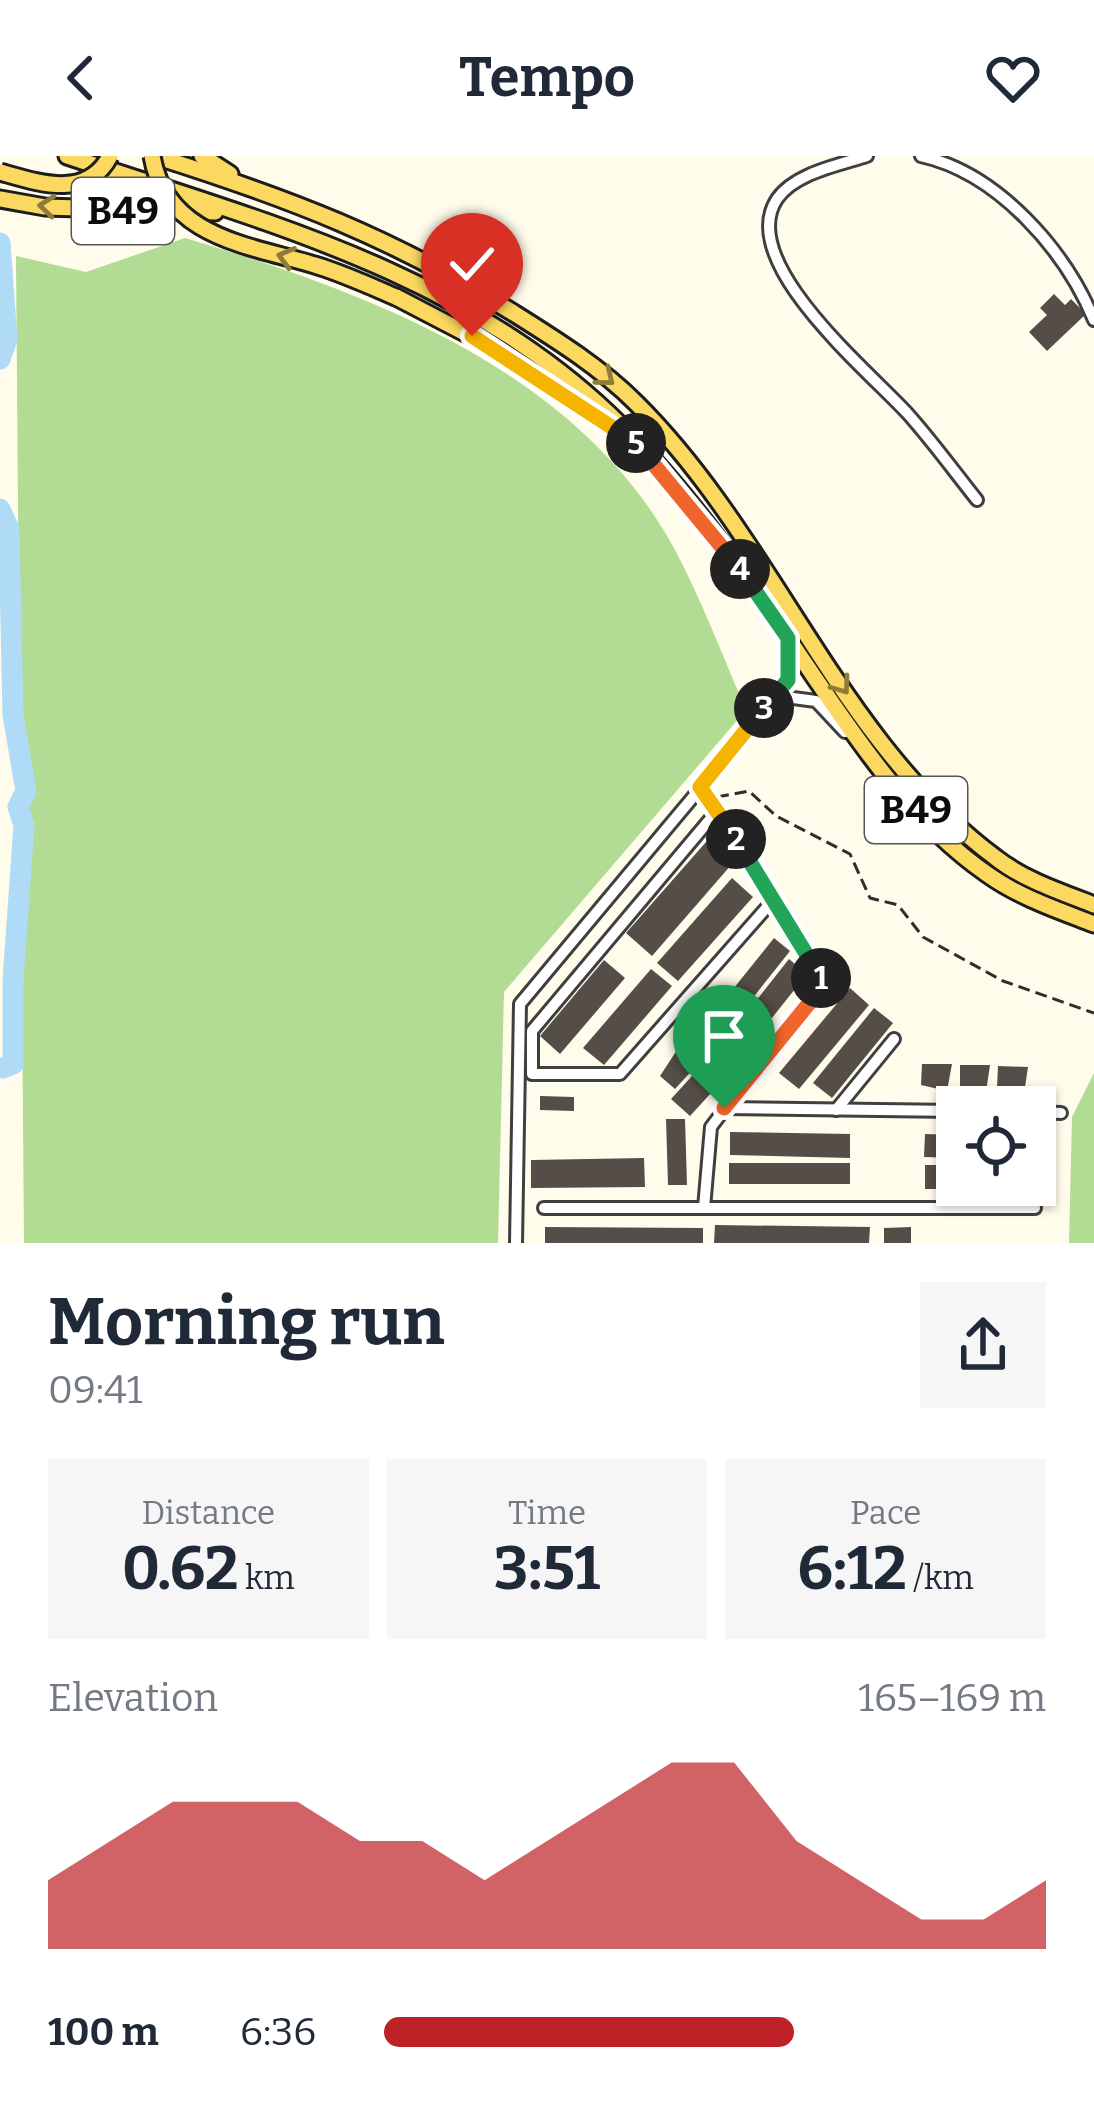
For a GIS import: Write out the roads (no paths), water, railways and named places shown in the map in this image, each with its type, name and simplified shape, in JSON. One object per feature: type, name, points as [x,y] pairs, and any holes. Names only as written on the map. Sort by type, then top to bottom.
[{"type":"main road","name":"B49","points":[[67,156],[413,278],[514,336],[566,374],[645,449],[788,638],[862,750],[942,837],[988,875],[1094,924]]},
{"type":"main road","points":[[0,172],[64,186],[99,173],[110,156]]},
{"type":"main road","name":"B49","points":[[153,156],[339,218],[462,278],[557,340],[634,400],[705,484],[905,772],[1000,862],[1094,905]]},
{"type":"main road","points":[[153,156],[160,187],[178,212],[209,234],[322,267],[396,297],[545,380],[645,449]]},
{"type":"main road","points":[[202,156],[251,188]]},
{"type":"main road","name":"B49","points":[[0,199],[45,207],[200,210],[247,217]]},
{"type":"street","points":[[867,156],[786,189],[775,202],[770,221],[772,249],[803,305],[911,418],[977,500]]},
{"type":"street","points":[[921,156],[966,175],[1018,212],[1058,254],[1094,320]]},
{"type":"street","points":[[516,1243],[520,1004],[788,680],[788,638]]},
{"type":"street","points":[[763,710],[793,698],[816,701],[862,750]]},
{"type":"street","points":[[700,787],[820,970],[821,983],[711,1127],[704,1208]]},
{"type":"street","points":[[713,806],[532,1031],[532,1074],[620,1074],[775,898]]},
{"type":"street","points":[[836,1109],[894,1039]]},
{"type":"street","points":[[724,1108],[936,1111]]},
{"type":"street","points":[[1056,1113],[1061,1113]]},
{"type":"street","points":[[544,1208],[1035,1208]]},
{"type":"waterway","points":[[0,243],[7,339],[0,359]]},
{"type":"waterway","points":[[0,509],[9,529],[13,715],[26,791],[18,807],[24,825],[13,980],[13,1064],[3,1068]]}]
